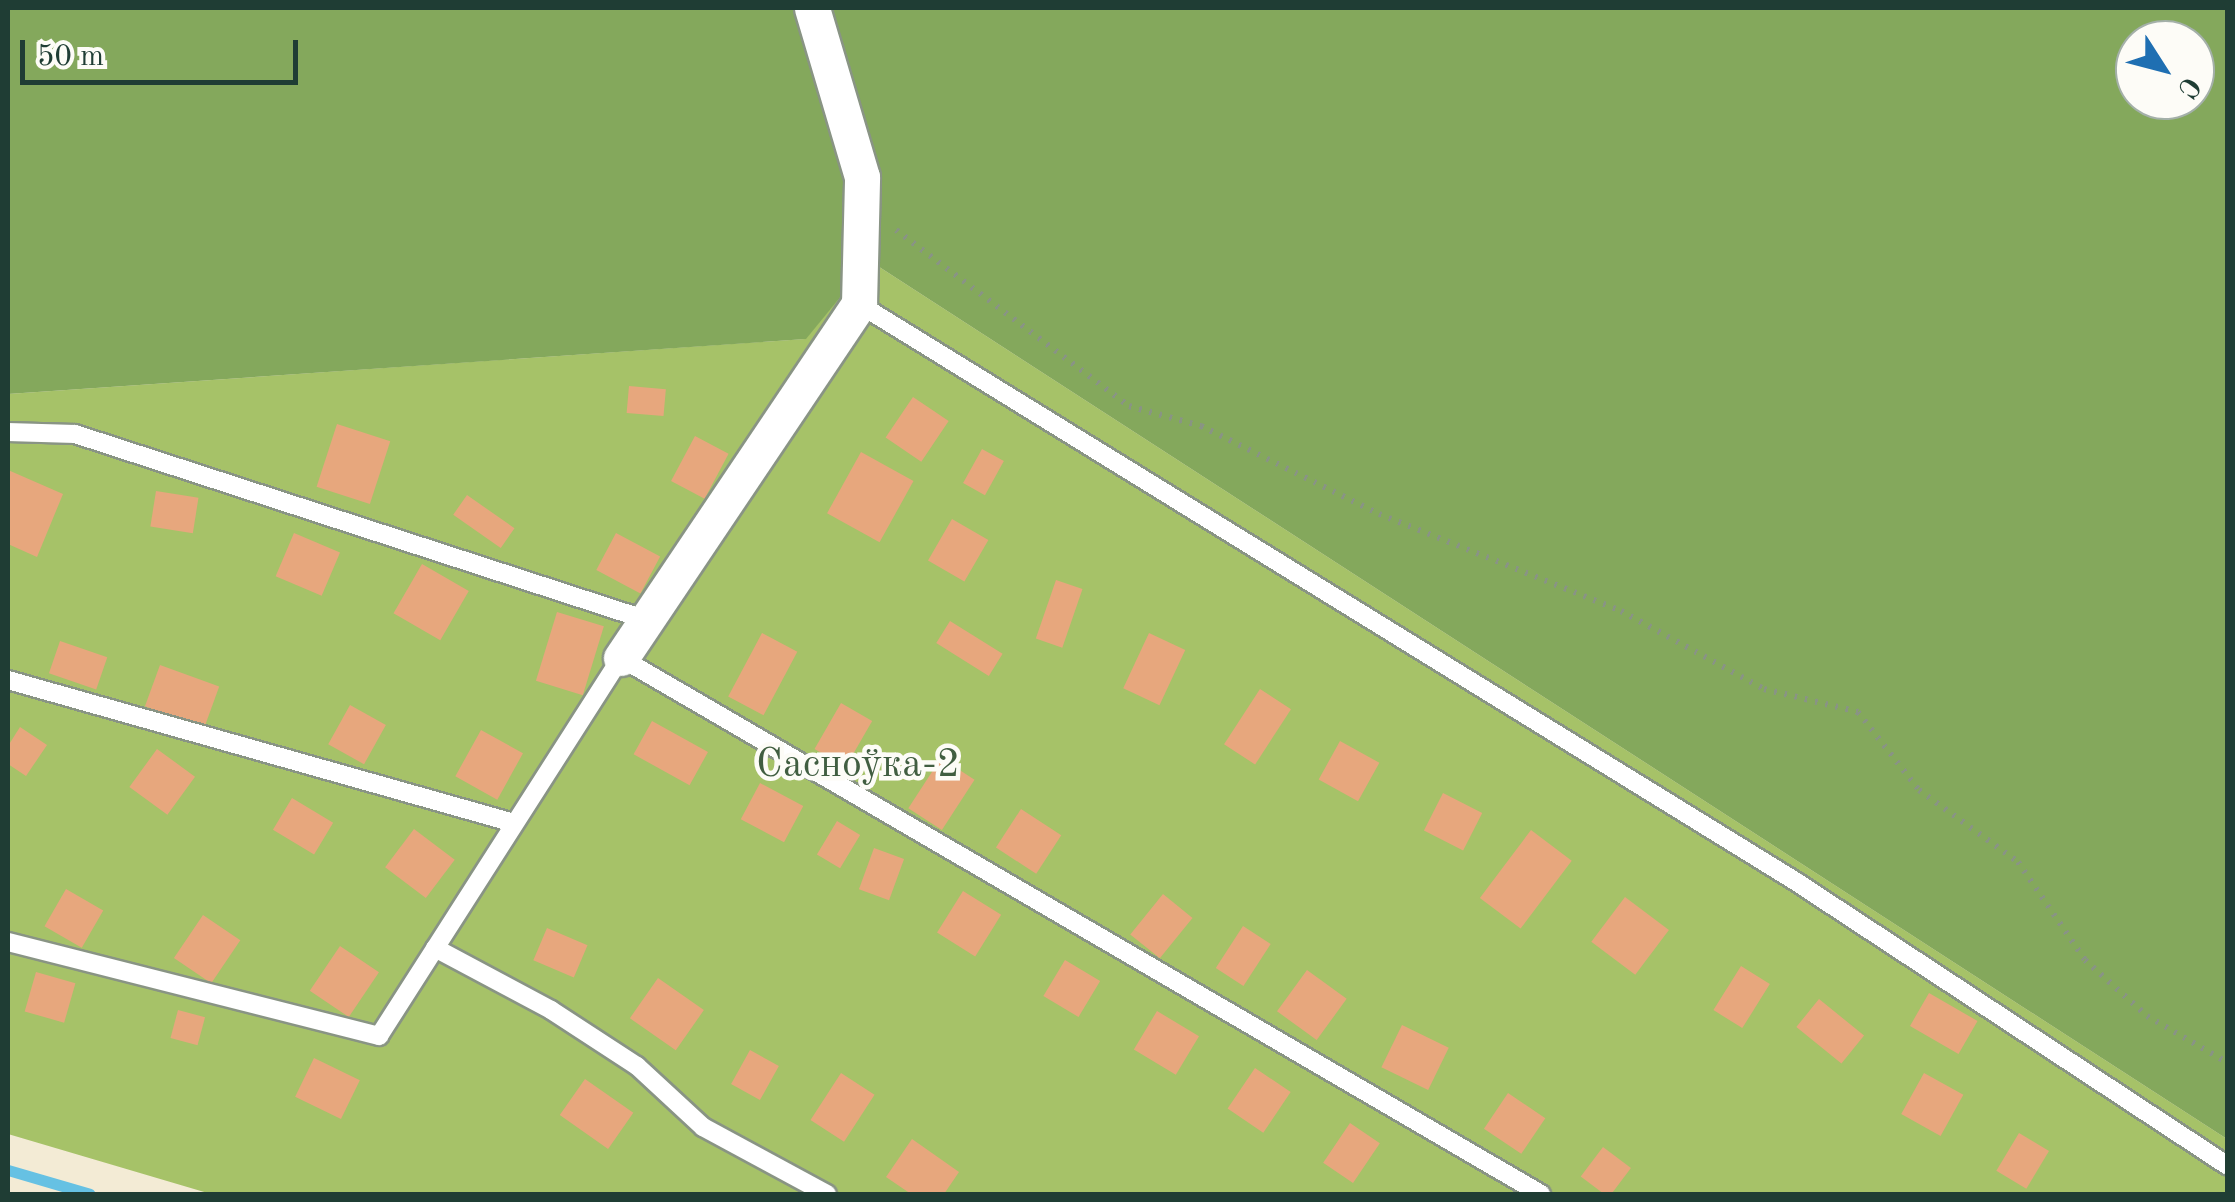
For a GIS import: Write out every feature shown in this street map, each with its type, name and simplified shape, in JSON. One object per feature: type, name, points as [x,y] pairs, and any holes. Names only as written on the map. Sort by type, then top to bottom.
[{"type":"street","points":[[622,658],[644,619],[859,304],[862,177],[812,8]]},
{"type":"lane","points":[[859,304],[1796,881],[2228,1166]]},
{"type":"lane","points":[[8,432],[75,434],[644,619]]},
{"type":"lane","points":[[8,942],[379,1036],[622,658],[1541,1194]]},
{"type":"lane","points":[[8,680],[514,823]]},
{"type":"lane","points":[[434,948],[552,1010],[637,1066],[703,1127],[827,1194]]},
{"type":"path","points":[[862,177],[896,230],[1129,406],[1201,426],[1379,514],[1621,611],[1764,690],[1858,712],[1919,790],[2018,862],[2085,960],[2147,1016],[2228,1064]]},
{"type":"green space","points":[[8,8],[2227,8],[2227,1139],[870,261],[806,339],[8,394]]},
{"type":"green space","name":"Сасноўка-2","points":[[870,261],[2227,1139],[2228,1194],[211,1194],[8,1134],[8,394],[805,339]]},
{"type":"building","points":[[629,386],[666,389],[664,416],[627,413]]},
{"type":"building","points":[[913,397],[949,421],[921,462],[886,438]]},
{"type":"building","points":[[337,424],[390,441],[370,504],[317,487]]},
{"type":"building","points":[[695,436],[729,454],[705,499],[671,481]]},
{"type":"building","points":[[982,449],[1004,461],[985,495],[963,483]]},
{"type":"building","points":[[861,452],[913,481],[880,542],[827,513]]},
{"type":"building","points":[[8,470],[63,494],[37,557],[8,544]]},
{"type":"building","points":[[156,491],[198,498],[193,533],[150,527]]},
{"type":"building","points":[[467,495],[515,528],[501,548],[453,515]]},
{"type":"building","points":[[952,519],[988,540],[964,582],[928,561]]},
{"type":"building","points":[[294,533],[340,553],[322,596],[276,576]]},
{"type":"building","points":[[616,533],[660,556],[640,594],[596,570]]},
{"type":"building","points":[[422,564],[469,591],[440,640],[394,613]]},
{"type":"building","points":[[1056,580],[1082,589],[1062,648],[1036,639]]},
{"type":"building","points":[[557,612],[604,626],[583,695],[536,681]]},
{"type":"building","points":[[950,621],[1003,654],[989,676],[936,643]]},
{"type":"building","points":[[762,633],[797,652],[764,715],[728,697]]},
{"type":"building","points":[[1149,633],[1185,650],[1159,705],[1123,688]]},
{"type":"building","points":[[60,641],[107,657],[96,689],[49,673]]},
{"type":"building","points":[[160,665],[219,687],[204,728],[145,706]]},
{"type":"building","points":[[1260,689],[1291,709],[1255,765],[1224,744]]},
{"type":"building","points":[[841,703],[872,721],[846,767],[814,749]]},
{"type":"building","points":[[350,705],[386,725],[364,764],[328,744]]},
{"type":"building","points":[[652,721],[708,752],[690,785],[634,754]]},
{"type":"building","points":[[20,727],[47,745],[26,776],[8,764],[8,746]]},
{"type":"building","points":[[481,730],[523,753],[497,800],[455,776]]},
{"type":"building","points":[[1340,741],[1379,763],[1358,801],[1319,779]]},
{"type":"building","points":[[157,749],[195,777],[167,815],[129,787]]},
{"type":"building","points":[[941,758],[975,780],[942,830],[908,808]]},
{"type":"building","points":[[760,783],[803,806],[784,842],[741,819]]},
{"type":"building","points":[[1443,793],[1482,813],[1463,850],[1424,830]]},
{"type":"building","points":[[292,798],[333,823],[314,854],[273,830]]},
{"type":"building","points":[[1021,809],[1061,835],[1036,874],[996,848]]},
{"type":"building","points":[[837,821],[860,835],[840,868],[817,854]]},
{"type":"building","points":[[414,829],[455,860],[426,898],[385,867]]},
{"type":"building","points":[[1531,830],[1572,861],[1521,929],[1480,898]]},
{"type":"building","points":[[874,848],[904,859],[889,900],[859,889]]},
{"type":"building","points":[[66,889],[103,910],[82,948],[44,926]]},
{"type":"building","points":[[963,891],[1001,915],[975,956],[937,933]]},
{"type":"building","points":[[1163,894],[1193,918],[1160,958],[1130,934]]},
{"type":"building","points":[[1625,897],[1669,930],[1635,975],[1591,942]]},
{"type":"building","points":[[203,915],[240,940],[211,983],[174,958]]},
{"type":"building","points":[[1243,926],[1271,944],[1243,986],[1216,968]]},
{"type":"building","points":[[547,928],[588,945],[574,977],[533,960]]},
{"type":"building","points":[[340,946],[379,972],[349,1017],[310,991]]},
{"type":"building","points":[[1065,960],[1100,981],[1079,1017],[1043,996]]},
{"type":"building","points":[[1741,966],[1770,984],[1742,1028],[1713,1010]]},
{"type":"building","points":[[1307,970],[1347,999],[1317,1040],[1277,1011]]},
{"type":"building","points":[[36,972],[75,983],[64,1023],[25,1011]]},
{"type":"building","points":[[658,978],[704,1010],[676,1050],[630,1018]]},
{"type":"building","points":[[1929,993],[1977,1021],[1958,1054],[1910,1026]]},
{"type":"building","points":[[1819,999],[1864,1036],[1841,1063],[1796,1027]]},
{"type":"building","points":[[178,1010],[205,1017],[198,1045],[170,1038]]},
{"type":"building","points":[[1157,1011],[1199,1036],[1176,1075],[1134,1050]]},
{"type":"building","points":[[1402,1025],[1449,1048],[1428,1090],[1381,1067]]},
{"type":"building","points":[[750,1050],[779,1066],[760,1100],[731,1084]]},
{"type":"building","points":[[314,1058],[360,1080],[341,1119],[295,1097]]},
{"type":"building","points":[[1255,1068],[1291,1092],[1263,1133],[1228,1109]]},
{"type":"building","points":[[841,1073],[875,1095],[844,1142],[811,1120]]},
{"type":"building","points":[[1924,1073],[1963,1095],[1941,1136],[1901,1114]]},
{"type":"building","points":[[585,1079],[633,1113],[608,1149],[560,1115]]},
{"type":"building","points":[[1508,1093],[1545,1118],[1521,1154],[1484,1129]]},
{"type":"building","points":[[1350,1123],[1380,1143],[1353,1183],[1323,1163]]},
{"type":"building","points":[[2019,1133],[2049,1151],[2026,1189],[1996,1171]]},
{"type":"building","points":[[912,1139],[959,1172],[944,1194],[911,1194],[886,1177]]},
{"type":"building","points":[[1603,1147],[1631,1168],[1611,1194],[1604,1194],[1581,1177]]},
{"type":"waterway","points":[[8,1170],[90,1194]]}]
